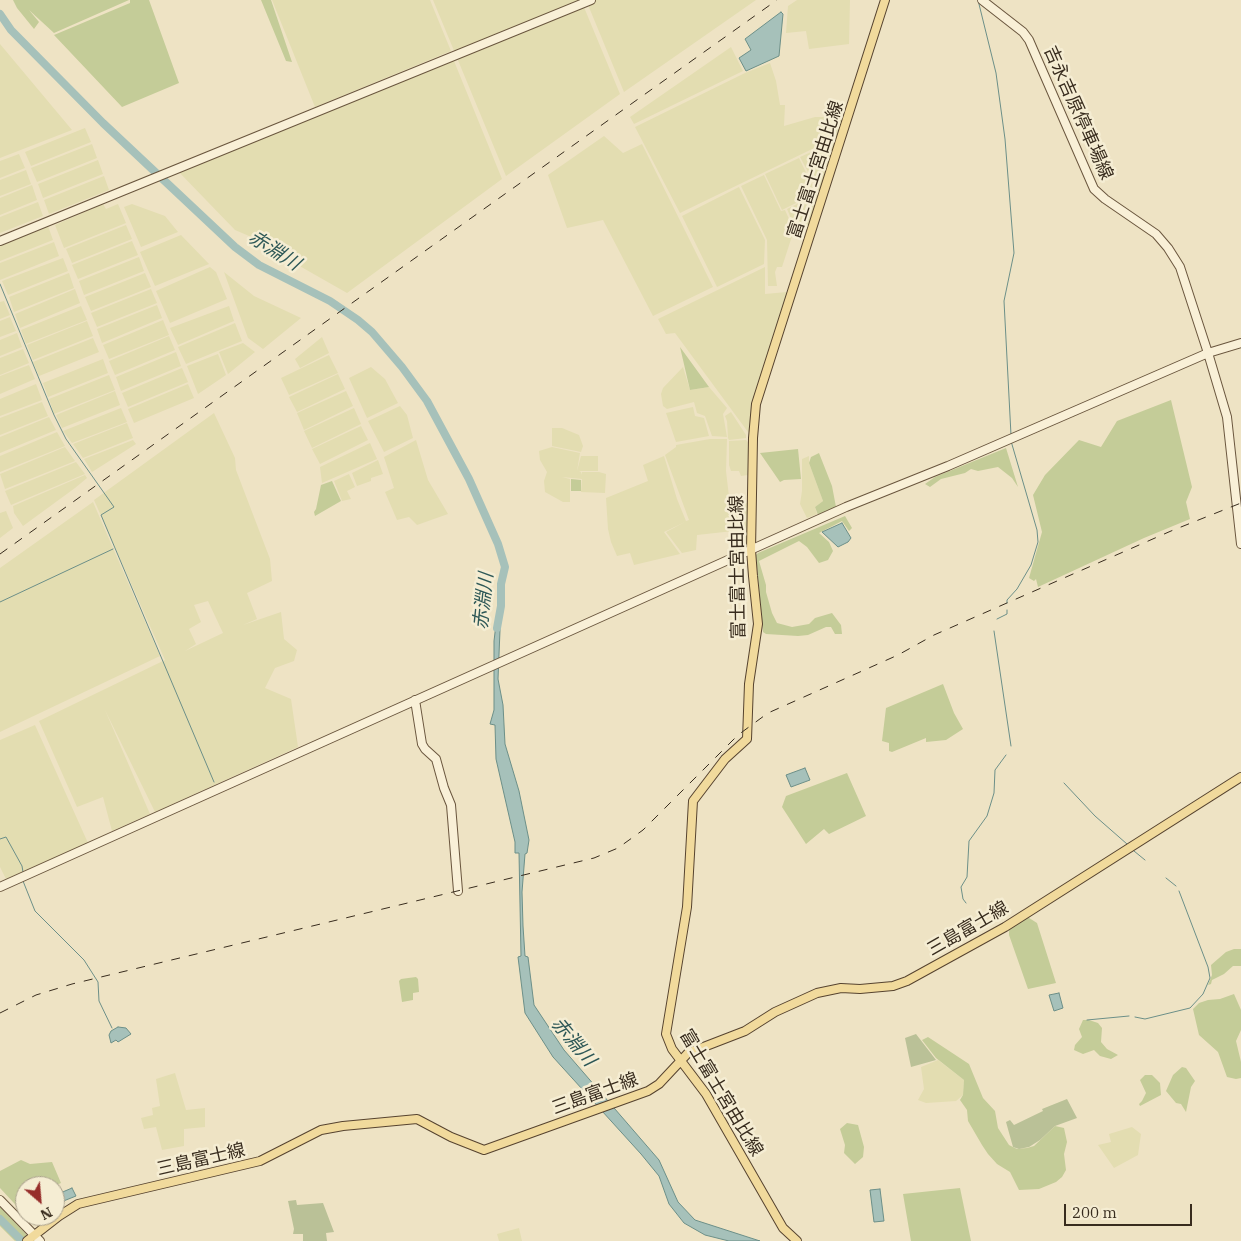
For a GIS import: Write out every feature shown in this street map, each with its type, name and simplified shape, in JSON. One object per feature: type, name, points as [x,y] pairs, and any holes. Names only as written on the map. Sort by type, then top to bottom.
[{"type":"main road","name":"富士富士宮由比線","points":[[797,1241],[783,1228],[706,1094],[672,1049],[666,1034],[687,907],[693,801],[725,758],[747,740],[749,684],[758,624],[751,550],[752,438],[756,404],[885,0]]},
{"type":"main road","name":"三島富士線","points":[[33,1239],[67,1210],[78,1204],[260,1161],[321,1130],[417,1119],[451,1137],[484,1150],[648,1092],[688,1053],[745,1031],[775,1012],[817,993],[835,989],[892,986],[907,981],[1004,927],[1241,777]]},
{"type":"street","points":[[0,241],[591,0]]},
{"type":"street","name":"吉永吉原停車場線","points":[[982,0],[1023,32],[1029,40],[1094,189],[1105,199],[1148,227],[1175,258],[1184,279],[1227,417],[1241,544]]},
{"type":"street","points":[[0,887],[846,507],[948,466],[1208,353],[1241,343]]},
{"type":"street","points":[[415,700],[422,744],[436,759],[451,805],[458,891]]},
{"type":"street","points":[[0,1200],[33,1239]]},
{"type":"shaded area","points":[[272,0],[430,0],[451,51],[315,107]]},
{"type":"shaded area","points":[[433,0],[581,0],[620,94],[506,176]]},
{"type":"shaded area","points":[[586,0],[756,0],[624,92]]},
{"type":"shaded area","points":[[797,0],[850,0],[849,44],[809,49],[806,31],[786,33],[788,6]]},
{"type":"shaded area","points":[[0,44],[72,130],[0,158]]},
{"type":"shaded area","points":[[731,47],[743,71],[634,124],[630,117]]},
{"type":"shaded area","points":[[454,61],[502,179],[347,293],[256,239],[235,230],[176,169]]},
{"type":"shaded area","points":[[770,63],[776,81],[780,105],[785,105],[784,126],[815,117],[844,120],[839,136],[680,213],[635,127],[745,73]]},
{"type":"shaded area","points":[[85,128],[91,142],[31,166],[25,152]]},
{"type":"shaded area","points":[[604,136],[623,153],[642,144],[713,287],[653,316],[603,220],[567,228],[548,175]]},
{"type":"shaded area","points":[[836,141],[821,194],[809,227],[795,228],[787,209],[820,194],[800,157]]},
{"type":"shaded area","points":[[92,144],[97,158],[37,182],[31,168]]},
{"type":"shaded area","points":[[19,154],[25,168],[0,178],[0,161]]},
{"type":"shaded area","points":[[799,158],[816,193],[782,210],[765,174]]},
{"type":"shaded area","points":[[98,160],[103,174],[43,198],[38,184]]},
{"type":"shaded area","points":[[26,170],[31,184],[0,196],[0,180]]},
{"type":"shaded area","points":[[764,175],[781,211],[785,210],[794,230],[782,267],[777,267],[775,272],[777,286],[768,286],[767,240],[741,186]]},
{"type":"shaded area","points":[[104,176],[109,190],[49,214],[44,200]]},
{"type":"shaded area","points":[[32,185],[37,200],[0,215],[0,198]]},
{"type":"shaded area","points":[[739,187],[765,240],[764,264],[717,287],[682,216]]},
{"type":"shaded area","points":[[38,202],[43,216],[0,233],[0,217]]},
{"type":"shaded area","points":[[103,204],[106,209],[118,204],[126,223],[64,248],[55,225]]},
{"type":"shaded area","points":[[132,204],[165,216],[178,232],[141,247],[124,207]]},
{"type":"shaded area","points":[[126,225],[132,239],[72,263],[66,249]]},
{"type":"shaded area","points":[[48,226],[53,240],[0,261],[0,245]]},
{"type":"shaded area","points":[[181,235],[209,264],[155,286],[140,252]]},
{"type":"shaded area","points":[[132,241],[138,255],[78,279],[72,265]]},
{"type":"shaded area","points":[[54,242],[59,256],[0,280],[0,263]]},
{"type":"shaded area","points":[[139,257],[144,271],[84,295],[79,281]]},
{"type":"shaded area","points":[[63,258],[68,271],[8,295],[2,281]]},
{"type":"shaded area","points":[[210,267],[216,272],[227,299],[170,323],[156,291]]},
{"type":"shaded area","points":[[765,267],[765,294],[787,292],[750,431],[748,432],[675,333],[666,334],[658,319]]},
{"type":"shaded area","points":[[224,272],[254,296],[301,318],[263,349],[248,338]]},
{"type":"shaded area","points":[[69,273],[74,288],[14,312],[9,297]]},
{"type":"shaded area","points":[[145,273],[151,287],[91,311],[85,297]]},
{"type":"shaded area","points":[[75,289],[80,303],[20,328],[15,314]]},
{"type":"shaded area","points":[[151,289],[157,303],[97,327],[91,313]]},
{"type":"shaded area","points":[[4,301],[10,315],[0,319],[0,302]]},
{"type":"shaded area","points":[[157,305],[162,318],[102,343],[97,329]]},
{"type":"shaded area","points":[[81,306],[87,320],[26,344],[21,330]]},
{"type":"shaded area","points":[[229,306],[234,321],[178,345],[170,328]]},
{"type":"shaded area","points":[[10,317],[16,331],[0,337],[0,321]]},
{"type":"shaded area","points":[[163,320],[169,335],[109,359],[103,345]]},
{"type":"shaded area","points":[[87,321],[93,336],[33,360],[27,345]]},
{"type":"shaded area","points":[[235,323],[242,341],[186,364],[178,347]]},
{"type":"shaded area","points":[[17,333],[22,347],[0,356],[0,340]]},
{"type":"shaded area","points":[[169,336],[175,350],[115,375],[109,361]]},
{"type":"shaded area","points":[[322,337],[329,353],[300,368],[295,359]]},
{"type":"shaded area","points":[[93,338],[99,352],[39,376],[33,362]]},
{"type":"shaded area","points":[[243,343],[255,352],[228,374],[219,352]]},
{"type":"shaded area","points":[[23,349],[29,363],[0,375],[0,358]]},
{"type":"shaded area","points":[[176,352],[181,366],[121,391],[116,377]]},
{"type":"shaded area","points":[[218,354],[226,375],[198,394],[187,366]]},
{"type":"shaded area","points":[[329,355],[338,373],[289,395],[281,378]]},
{"type":"shaded area","points":[[103,359],[108,373],[48,397],[43,383]]},
{"type":"shaded area","points":[[29,365],[35,379],[0,394],[0,376]]},
{"type":"shaded area","points":[[371,367],[385,379],[398,403],[367,418],[349,378]]},
{"type":"shaded area","points":[[683,367],[690,390],[709,387],[727,408],[723,414],[727,437],[712,436],[705,416],[697,413],[694,402],[667,409],[663,406],[661,394],[663,388]]},
{"type":"shaded area","points":[[182,368],[188,382],[128,407],[122,393]]},
{"type":"shaded area","points":[[338,374],[345,389],[297,412],[289,397]]},
{"type":"shaded area","points":[[109,375],[115,390],[54,414],[49,399]]},
{"type":"shaded area","points":[[36,384],[42,400],[0,416],[0,399]]},
{"type":"shaded area","points":[[188,384],[194,398],[134,423],[128,409]]},
{"type":"shaded area","points":[[115,391],[120,405],[62,428],[56,415]]},
{"type":"shaded area","points":[[346,391],[353,406],[304,430],[297,413]]},
{"type":"shaded area","points":[[42,402],[48,416],[0,435],[0,418]]},
{"type":"shaded area","points":[[400,406],[407,415],[413,438],[384,452],[368,421]]},
{"type":"shaded area","points":[[693,407],[695,416],[704,418],[709,436],[676,442],[666,413]]},
{"type":"shaded area","points":[[121,408],[127,422],[72,443],[63,431]]},
{"type":"shaded area","points":[[354,408],[361,424],[312,448],[304,431]]},
{"type":"shaded area","points":[[731,412],[746,438],[729,440],[725,416]]},
{"type":"shaded area","points":[[214,413],[235,458],[236,470],[270,559],[272,581],[247,593],[257,619],[243,625],[281,612],[284,639],[297,650],[294,661],[275,668],[265,688],[291,699],[298,747],[155,812],[105,710],[150,814],[112,831],[103,797],[77,807],[39,721],[165,660],[94,500]],"holes":[[[208,601],[223,633],[185,651],[196,644],[189,629],[201,622],[194,605]]]},
{"type":"shaded area","points":[[49,417],[56,430],[0,453],[0,437]]},
{"type":"shaded area","points":[[127,423],[133,438],[83,458],[73,444]]},
{"type":"shaded area","points":[[361,426],[368,440],[320,464],[312,449]]},
{"type":"shaded area","points":[[552,428],[562,428],[579,435],[583,446],[581,452],[552,446]]},
{"type":"shaded area","points":[[57,432],[65,446],[0,472],[0,456]]},
{"type":"shaded area","points":[[710,439],[727,439],[726,471],[733,531],[697,535],[696,550],[682,553],[666,532],[685,522],[664,532],[680,554],[634,565],[630,553],[617,556],[608,529],[606,498],[648,481],[643,465],[664,456],[677,499],[686,521],[689,520],[665,455],[676,445]]},
{"type":"shaded area","points":[[133,440],[136,444],[92,472],[84,459]]},
{"type":"shaded area","points":[[416,440],[428,480],[448,514],[417,525],[409,517],[397,520],[385,492],[394,488],[384,457]]},
{"type":"shaded area","points":[[746,440],[749,443],[748,475],[741,476],[739,471],[731,471],[729,465],[729,441]]},
{"type":"shaded area","points":[[370,443],[377,459],[322,483],[320,467]]},
{"type":"shaded area","points":[[65,447],[75,461],[5,489],[0,474]]},
{"type":"shaded area","points":[[552,447],[580,453],[577,471],[581,456],[598,456],[598,471],[579,471],[581,475],[582,472],[606,474],[605,493],[581,492],[582,479],[562,477],[570,479],[570,502],[563,502],[545,492],[544,481],[547,472],[540,460],[539,451]]},
{"type":"shaded area","points":[[809,456],[809,463],[823,501],[815,507],[817,514],[807,518],[800,504],[802,459]]},
{"type":"shaded area","points":[[378,460],[383,474],[357,486],[352,473]]},
{"type":"shaded area","points":[[76,462],[85,474],[11,505],[5,491]]},
{"type":"shaded area","points":[[349,474],[355,487],[347,491],[351,499],[342,501],[334,481]]},
{"type":"shaded area","points":[[85,475],[87,478],[75,488],[23,526],[14,513],[13,506]]},
{"type":"shaded area","points":[[731,501],[747,503],[748,544],[735,551],[733,546],[735,530]]},
{"type":"shaded area","points":[[93,502],[160,656],[0,732],[0,568]]},
{"type":"shaded area","points":[[6,511],[13,528],[0,538],[0,513]]},
{"type":"shaded area","points":[[35,725],[88,843],[6,879],[0,867],[0,740]]},
{"type":"shaded area","points":[[938,1060],[964,1080],[963,1095],[956,1101],[926,1103],[918,1100],[924,1089],[921,1067]]},
{"type":"shaded area","points":[[175,1073],[186,1110],[205,1108],[205,1127],[184,1129],[184,1146],[162,1150],[156,1127],[144,1129],[141,1118],[153,1115],[152,1108],[160,1106],[156,1079]]},
{"type":"shaded area","points":[[1132,1127],[1141,1134],[1138,1155],[1114,1168],[1098,1145],[1111,1142],[1109,1134]]},
{"type":"shaded area","points":[[519,1228],[522,1241],[499,1241],[497,1234]]},
{"type":"green space","points":[[13,0],[129,0],[54,33],[29,10],[39,22],[34,29]]},
{"type":"green space","points":[[130,0],[149,0],[179,83],[122,107],[54,35],[130,3]]},
{"type":"green space","points":[[261,0],[271,0],[292,62],[286,61]]},
{"type":"green space","points":[[680,347],[709,387],[690,390]]},
{"type":"green space","points":[[1171,400],[1192,487],[1186,502],[1190,519],[1038,587],[1036,579],[1034,581],[1029,578],[1042,532],[1033,495],[1045,475],[1079,440],[1101,447],[1117,421]]},
{"type":"green space","points":[[1006,448],[1018,487],[1012,478],[998,467],[978,471],[971,469],[965,473],[941,479],[930,487],[925,484],[935,477]]},
{"type":"green space","points":[[798,449],[801,479],[780,482],[760,453]]},
{"type":"green space","points":[[819,453],[832,486],[836,507],[818,515],[815,507],[823,501],[809,463],[811,457]]},
{"type":"green space","points":[[571,479],[581,480],[581,491],[571,491]]},
{"type":"green space","points":[[332,481],[341,501],[315,516],[314,512],[321,485]]},
{"type":"green space","points":[[845,516],[852,528],[849,531],[842,521],[819,533],[829,542],[833,551],[828,560],[819,563],[807,547],[799,541],[759,561],[772,613],[777,623],[792,627],[809,624],[815,618],[832,613],[841,625],[842,634],[835,634],[831,627],[826,627],[808,635],[798,636],[766,634],[763,632],[756,555]]},
{"type":"green space","points":[[943,684],[954,713],[963,729],[946,740],[926,742],[926,738],[892,752],[889,751],[889,743],[882,741],[886,708]]},
{"type":"green space","points":[[847,773],[866,816],[829,834],[824,829],[806,844],[782,807],[786,796]]},
{"type":"green space","points":[[1026,916],[1037,923],[1056,983],[1028,989],[1009,935],[1009,927]]},
{"type":"green space","points":[[1241,949],[1241,966],[1233,966],[1224,974],[1212,980],[1211,984],[1208,985],[1212,975],[1211,965],[1226,952]]},
{"type":"green space","points":[[416,977],[418,979],[419,992],[413,993],[413,1000],[402,1002],[399,981]]},
{"type":"green space","points":[[1234,994],[1241,1010],[1241,1030],[1236,1041],[1241,1062],[1241,1078],[1236,1079],[1227,1077],[1218,1052],[1199,1035],[1193,1009],[1199,1003]]},
{"type":"green space","points":[[1083,1020],[1098,1023],[1102,1028],[1101,1042],[1107,1049],[1118,1055],[1111,1059],[1100,1056],[1094,1050],[1083,1054],[1074,1050],[1075,1045],[1082,1037],[1079,1029]]},
{"type":"green space","points":[[916,1034],[936,1060],[911,1067],[905,1038]]},
{"type":"green space","points":[[928,1037],[969,1064],[983,1098],[995,1111],[998,1128],[1009,1145],[1017,1149],[1034,1146],[1055,1126],[1064,1128],[1067,1142],[1064,1154],[1066,1170],[1062,1177],[1056,1182],[1039,1189],[1019,1190],[1010,1172],[997,1164],[988,1154],[968,1121],[967,1110],[960,1100],[963,1095],[964,1080],[936,1058],[922,1040]]},
{"type":"green space","points":[[1182,1067],[1186,1068],[1195,1081],[1191,1087],[1186,1112],[1181,1104],[1176,1103],[1166,1091],[1173,1075]]},
{"type":"green space","points":[[1145,1075],[1152,1075],[1160,1083],[1161,1095],[1140,1106],[1139,1104],[1146,1093],[1140,1080]]},
{"type":"green space","points":[[1067,1099],[1077,1118],[1055,1126],[1029,1147],[1019,1149],[1013,1147],[1006,1122],[1010,1120],[1014,1125],[1043,1111],[1042,1109]]},
{"type":"green space","points":[[847,1123],[858,1125],[864,1147],[863,1157],[855,1164],[844,1153],[845,1145],[840,1129]]},
{"type":"green space","points":[[21,1160],[30,1164],[52,1162],[58,1176],[15,1176],[15,1204],[0,1188],[0,1171]]},
{"type":"green space","points":[[960,1188],[971,1241],[911,1241],[903,1194]]},
{"type":"green space","points":[[296,1200],[297,1205],[323,1203],[334,1232],[326,1233],[327,1241],[303,1241],[303,1234],[293,1234],[294,1229],[288,1201]]},
{"type":"green space","points":[[0,1207],[15,1223],[15,1226],[18,1226],[26,1236],[15,1241],[0,1226]]},
{"type":"water","points":[[781,12],[783,14],[779,56],[746,71],[739,58],[751,50],[745,39]]},
{"type":"water","points":[[842,523],[851,538],[848,542],[838,547],[822,532]]},
{"type":"water","points":[[497,616],[500,630],[498,679],[503,705],[505,744],[519,791],[529,840],[527,853],[525,854],[522,892],[523,926],[525,956],[528,957],[534,1005],[564,1050],[659,1160],[678,1202],[695,1220],[760,1241],[729,1241],[705,1235],[684,1223],[669,1204],[659,1176],[553,1057],[525,1013],[518,957],[521,956],[519,853],[515,853],[515,842],[496,759],[495,725],[490,724],[494,710],[494,641]]},
{"type":"water","points":[[805,768],[810,780],[791,787],[786,775]]},
{"type":"water","points":[[1059,993],[1063,1008],[1054,1011],[1049,995]]},
{"type":"water","points":[[118,1027],[126,1028],[131,1034],[118,1042],[116,1040],[111,1043],[109,1035],[111,1031]]},
{"type":"water","points":[[72,1188],[76,1196],[65,1200],[65,1191]]},
{"type":"water","points":[[880,1189],[884,1221],[874,1222],[870,1190]]},
{"type":"waterway","points":[[978,0],[996,73],[1005,139],[1014,253],[1004,301],[1011,435]]},
{"type":"waterway","name":"赤淵川","points":[[0,14],[11,30],[103,123],[235,247],[259,265],[330,301],[358,320],[372,332],[402,367],[427,401],[469,479],[498,544],[505,567],[501,584],[501,606],[497,628]]},
{"type":"waterway","points":[[0,284],[54,415],[66,439],[114,507],[101,515],[214,782]]},
{"type":"waterway","points":[[1007,603],[1007,600],[1017,589],[1031,565],[1038,542],[1037,530],[1011,441]]},
{"type":"waterway","points":[[0,602],[113,549]]},
{"type":"waterway","points":[[997,619],[1007,614],[1007,610]]},
{"type":"waterway","points":[[994,631],[1011,746]]},
{"type":"waterway","points":[[966,903],[963,899],[961,887],[967,877],[969,841],[987,816],[994,793],[995,770],[1006,755]]},
{"type":"waterway","points":[[1064,783],[1095,816],[1127,844]]},
{"type":"waterway","points":[[0,839],[6,837],[22,866],[23,872]]},
{"type":"waterway","points":[[1134,851],[1145,860]]},
{"type":"waterway","points":[[1166,878],[1176,886]]},
{"type":"waterway","points":[[23,881],[35,911],[84,960],[98,982],[99,1001],[112,1028]]},
{"type":"waterway","points":[[1135,1017],[1145,1019],[1190,1008],[1203,994],[1210,978],[1208,967],[1179,891]]},
{"type":"waterway","points":[[1087,1020],[1129,1016]]},
{"type":"waterway","points":[[0,1219],[22,1241]]},
{"type":"railway","points":[[0,554],[777,0]]},
{"type":"railway","points":[[0,1013],[36,995],[72,984],[594,858],[618,848],[643,830],[738,735],[768,713],[898,655],[934,635],[1171,531],[1241,503]]}]
